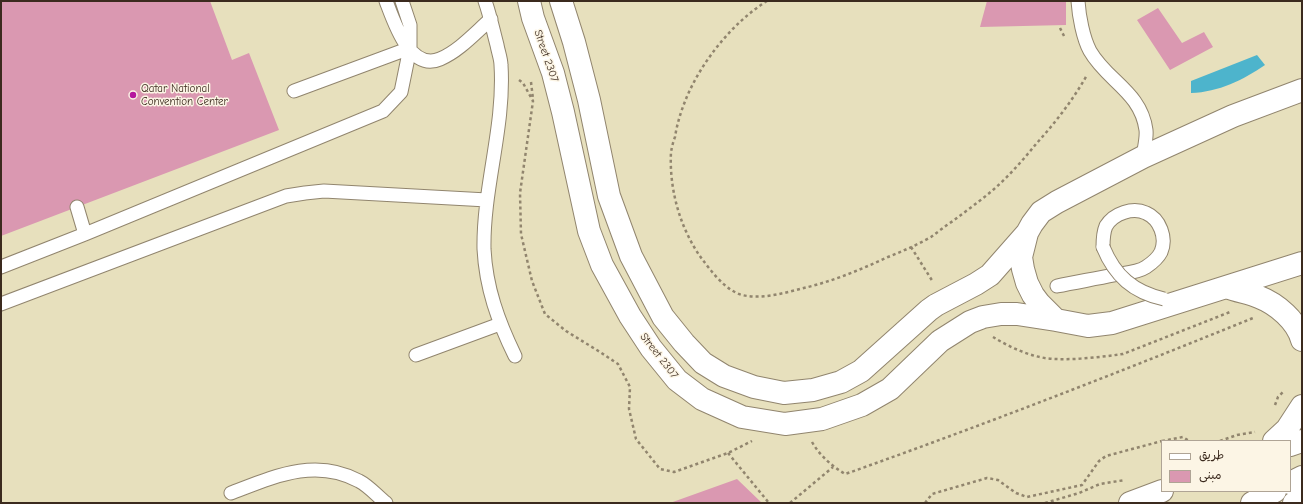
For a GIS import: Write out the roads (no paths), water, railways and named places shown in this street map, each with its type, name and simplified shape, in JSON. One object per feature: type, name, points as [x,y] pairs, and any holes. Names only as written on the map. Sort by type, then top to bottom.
[{"type":"street","name":"Street 2307","points":[[529,1],[563,112],[589,231],[602,265],[630,316],[647,342],[677,380],[702,399],[742,417],[785,424],[822,419],[862,405],[890,389],[940,340],[970,322],[983,317],[1001,314],[1017,314],[1088,326],[1112,322],[1173,300],[1227,287],[1302,263]]},
{"type":"street","points":[[561,1],[590,100],[609,196],[631,256],[663,317],[684,343],[703,363],[724,376],[754,387],[784,393],[813,390],[841,382],[861,371],[929,310],[990,275],[1027,233],[1041,212],[1057,202],[1143,157],[1233,116],[1302,90]]},
{"type":"street","points":[[1027,233],[1021,256],[1027,283],[1039,303],[1056,320]]},
{"type":"street","points":[[1227,287],[1259,308],[1285,313],[1300,332],[1302,340]]},
{"type":"street","points":[[1266,437],[1287,429],[1302,406]]},
{"type":"street","points":[[1291,445],[1302,441]]},
{"type":"street","points":[[1291,482],[1302,477]]},
{"type":"street","points":[[1130,503],[1161,491]]},
{"type":"street","points":[[1252,503],[1273,492]]},
{"type":"street","points":[[1294,503],[1302,500]]},
{"type":"lane","points":[[386,1],[397,29],[415,55],[422,60],[431,62],[451,53],[491,19]]},
{"type":"lane","points":[[1,267],[85,234],[383,111],[402,92],[410,48],[410,25],[402,1]]},
{"type":"lane","points":[[485,1],[491,19],[501,64],[500,115],[484,225],[484,250],[492,300],[500,324],[515,356]]},
{"type":"lane","points":[[1078,1],[1080,20],[1090,51],[1108,74],[1130,94],[1140,108],[1146,130],[1143,157]]},
{"type":"lane","points":[[294,92],[410,48]]},
{"type":"lane","points":[[1,304],[286,196],[324,192],[487,200]]},
{"type":"lane","points":[[77,207],[85,234]]},
{"type":"lane","points":[[1057,286],[1131,272],[1145,268],[1156,260],[1163,243],[1162,232],[1154,218],[1147,213],[1138,211],[1130,211],[1113,219],[1106,227],[1103,237],[1103,247],[1111,264],[1126,281],[1134,288],[1145,293],[1173,300]]},
{"type":"lane","points":[[416,355],[500,324]]},
{"type":"lane","points":[[231,493],[285,473],[315,470],[331,472],[360,482],[386,503]]},
{"type":"water","points":[[1257,55],[1265,65],[1248,76],[1221,88],[1191,93],[1191,81]]},
{"type":"place","name":"Qatar National Convention Center","points":[[133,95]]}]
